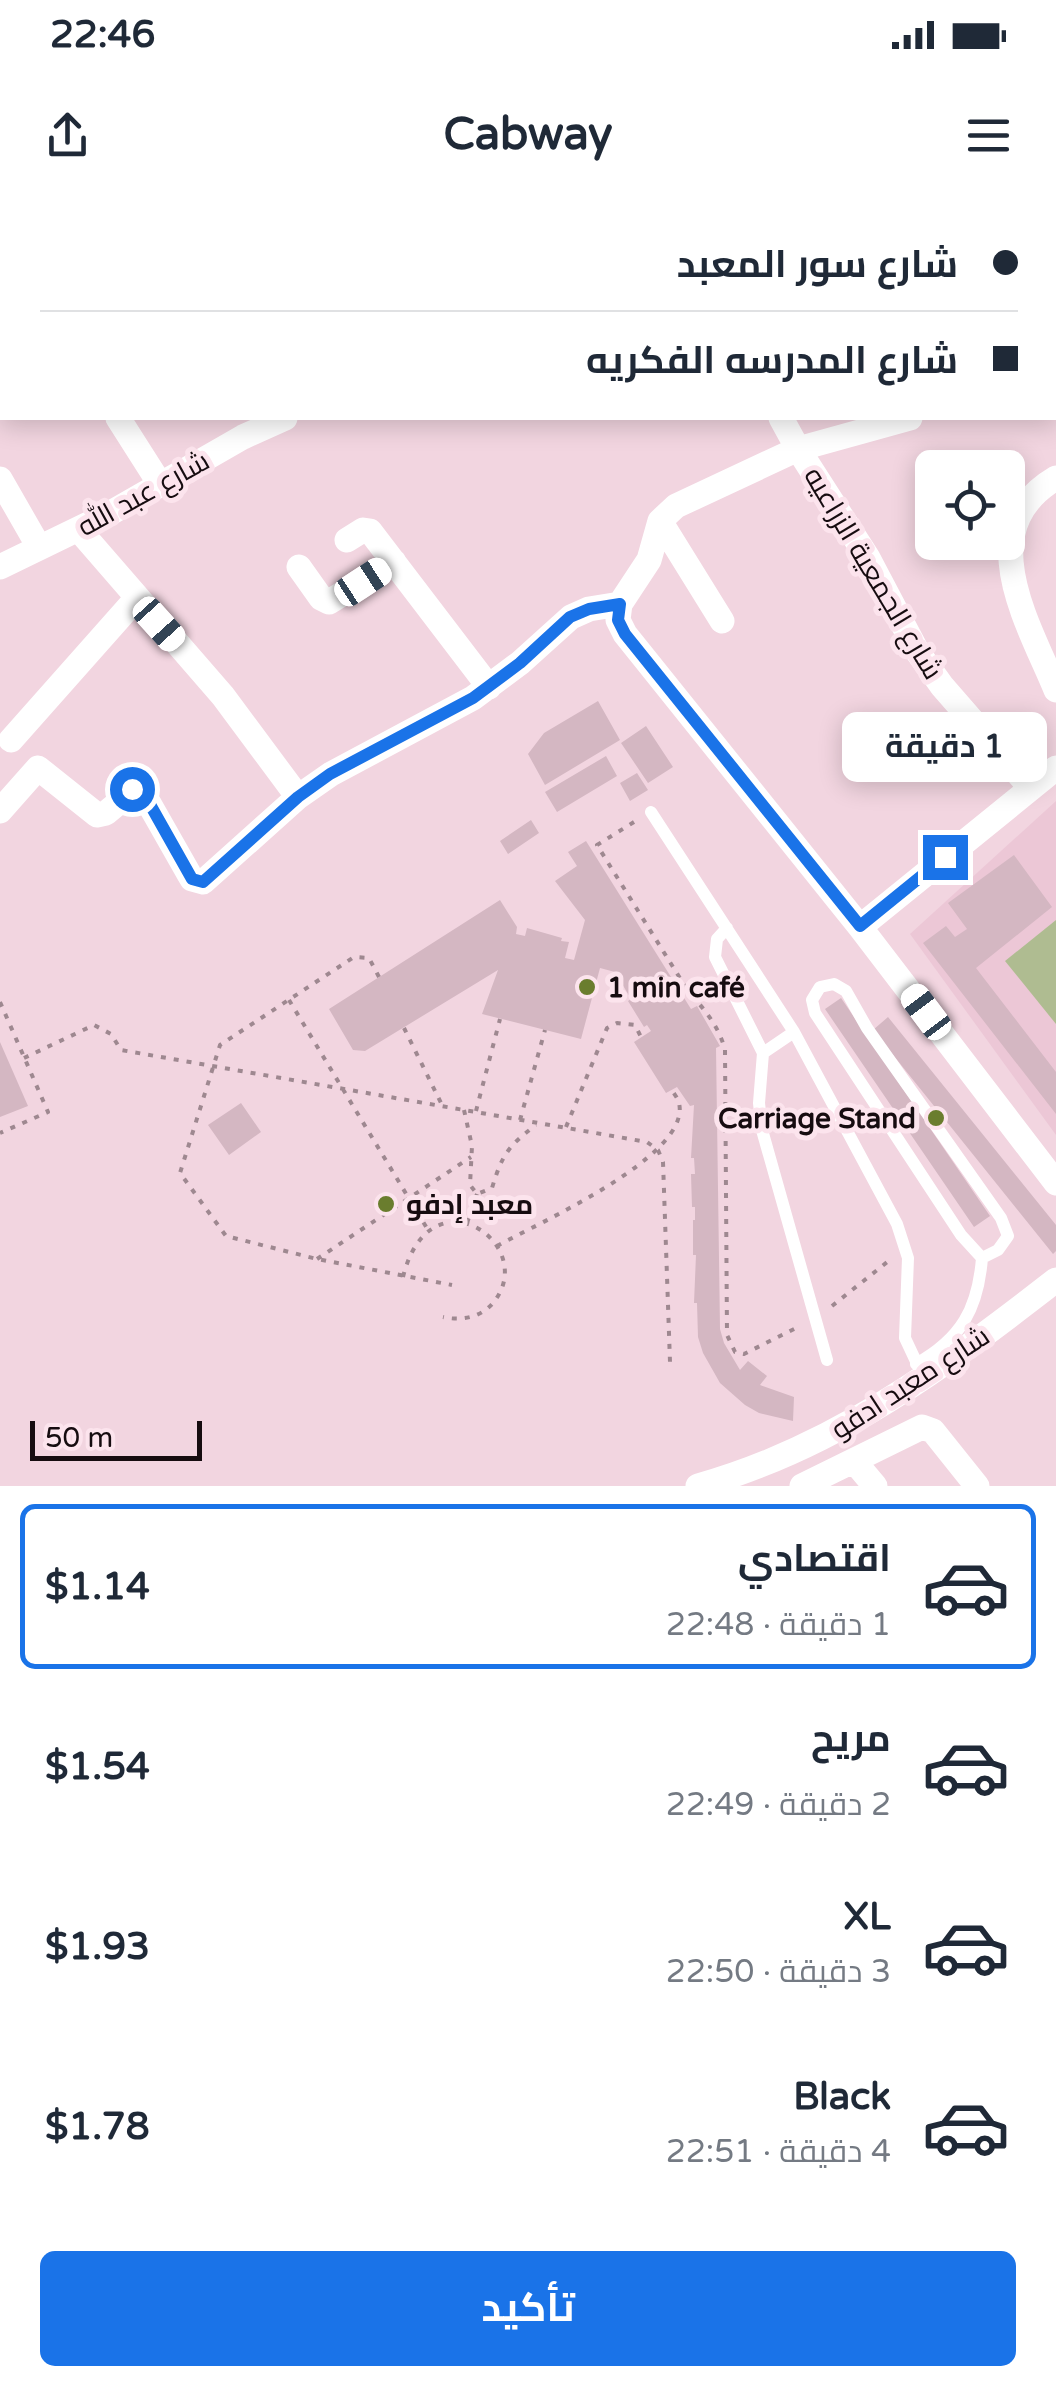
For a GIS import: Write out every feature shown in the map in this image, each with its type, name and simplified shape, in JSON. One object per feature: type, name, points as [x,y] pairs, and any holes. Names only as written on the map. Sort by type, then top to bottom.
[{"type":"street","points":[[119,420],[160,484]]},
{"type":"street","name":"شارع عبد الله","points":[[0,567],[79,530],[279,420]]},
{"type":"street","name":"شارع الجمعية الزراعيه","points":[[783,420],[868,558],[922,660],[1030,787]]},
{"type":"street","points":[[903,420],[798,449],[676,506],[660,521],[648,560],[620,604],[618,620],[625,634],[860,926],[1056,1183]]},
{"type":"street","points":[[0,478],[39,547]]},
{"type":"street","points":[[1056,478],[1036,490],[1025,504],[1012,535],[1010,553],[1015,590],[1056,690]]},
{"type":"street","points":[[660,521],[722,621]]},
{"type":"street","points":[[79,530],[223,696],[298,797]]},
{"type":"street","points":[[347,540],[363,530],[370,531],[489,687]]},
{"type":"street","points":[[299,567],[321,598],[330,602],[394,562]]},
{"type":"street","points":[[136,598],[6,734],[38,768],[98,816],[110,811],[132,789],[140,789],[189,874],[198,882],[208,879],[298,797],[354,760],[489,687],[570,617],[620,604]]},
{"type":"street","points":[[0,811],[38,768]]},
{"type":"street","points":[[860,926],[1056,768]]},
{"type":"street","name":"شارع معبد ادفو","points":[[698,1486],[819,1440],[1056,1280]]},
{"type":"street","points":[[802,1486],[922,1427],[933,1431],[978,1486]]},
{"type":"street","points":[[854,1461],[875,1486]]},
{"type":"lane","points":[[651,812],[794,1032],[907,1247],[905,1338],[920,1372],[954,1336],[980,1290],[982,1258],[961,1235],[815,1013],[812,1000],[820,987],[834,984],[846,991],[867,1028],[1002,1218],[1008,1236],[998,1250],[982,1258]]},
{"type":"lane","points":[[727,928],[717,939],[715,957],[763,1053],[762,1130],[827,1360]]},
{"type":"lane","points":[[763,1053],[794,1032]]},
{"type":"path","points":[[651,812],[598,846],[688,991],[702,1005],[725,1050],[727,1335],[735,1352],[744,1354],[815,1316],[907,1247]]},
{"type":"path","points":[[379,978],[368,958],[360,955],[220,1045],[180,1174],[226,1236],[403,1278],[452,1285]]},
{"type":"path","points":[[289,1000],[428,1230]]},
{"type":"path","points":[[0,1002],[48,1112],[0,1133]]},
{"type":"path","points":[[476,1112],[500,1018]]},
{"type":"path","points":[[565,1128],[602,1034],[617,1023],[626,1022],[635,1026],[641,1037]]},
{"type":"path","points":[[24,1058],[94,1025],[112,1034],[121,1050],[647,1142],[658,1150],[664,1162],[670,1362]]},
{"type":"path","points":[[404,1028],[443,1106]]},
{"type":"path","points":[[520,1120],[545,1030]]},
{"type":"path","points":[[497,1246],[622,1177],[658,1150],[678,1119],[680,1104],[672,1090]]},
{"type":"path","points":[[464,1110],[472,1156],[470,1186],[477,1194],[492,1188],[503,1155],[538,1123]]},
{"type":"path","points":[[317,1259],[472,1156]]},
{"type":"path","points":[[467,1224],[477,1194]]},
{"type":"path","points":[[403,1278],[413,1246],[428,1230],[447,1222],[467,1224],[484,1232],[497,1246],[505,1268],[495,1301],[477,1315],[454,1320],[443,1317]]},
{"type":"shaded area","points":[[1056,801],[1056,1135],[910,934]]},
{"type":"green space","points":[[1056,920],[1056,1024],[1005,961]]},
{"type":"building","points":[[598,701],[620,740],[545,785],[528,754],[544,733]]},
{"type":"building","points":[[646,726],[673,767],[648,783],[621,743]]},
{"type":"building","points":[[606,756],[617,776],[557,812],[545,792]]},
{"type":"building","points":[[637,773],[648,790],[630,801],[620,783]]},
{"type":"building","points":[[531,820],[539,833],[508,854],[500,841]]},
{"type":"building","points":[[586,841],[691,1009],[697,1006],[720,1046],[716,1048],[720,1329],[740,1370],[748,1361],[767,1376],[760,1385],[794,1397],[793,1421],[759,1413],[745,1405],[720,1383],[703,1353],[694,1303],[694,1105],[690,1106],[677,1087],[666,1093],[634,1042],[651,1031],[647,1025],[644,1027],[628,1001],[631,999],[615,972],[600,968],[581,1039],[482,1014],[498,970],[365,1051],[353,1050],[329,1009],[500,900],[517,927],[516,934],[525,936],[527,928],[562,938],[561,941],[569,942],[565,958],[574,960],[585,920],[555,881],[577,866],[568,852]]},
{"type":"building","points":[[1014,855],[1052,907],[976,968],[1056,1072],[1056,1114],[923,943],[946,926],[955,937],[967,929],[948,903]]},
{"type":"building","points":[[841,998],[990,1216],[974,1227],[825,1009]]},
{"type":"building","points":[[888,1017],[1056,1225],[1053,1254],[873,1030]]},
{"type":"building","points":[[0,1042],[28,1106],[0,1117]]},
{"type":"building","points":[[241,1103],[261,1132],[229,1155],[208,1125]]},
{"type":"place","name":"1 min café","points":[[587,987]]},
{"type":"place","name":"Carriage Stand","points":[[936,1118]]},
{"type":"place","name":"معبد إدفو","points":[[386,1204]]},
{"type":"route","points":[[132,789],[143,792],[192,879],[203,882],[298,797],[330,774],[473,698],[520,663],[570,617],[620,604],[618,620],[625,634],[860,926],[945,857]]}]
